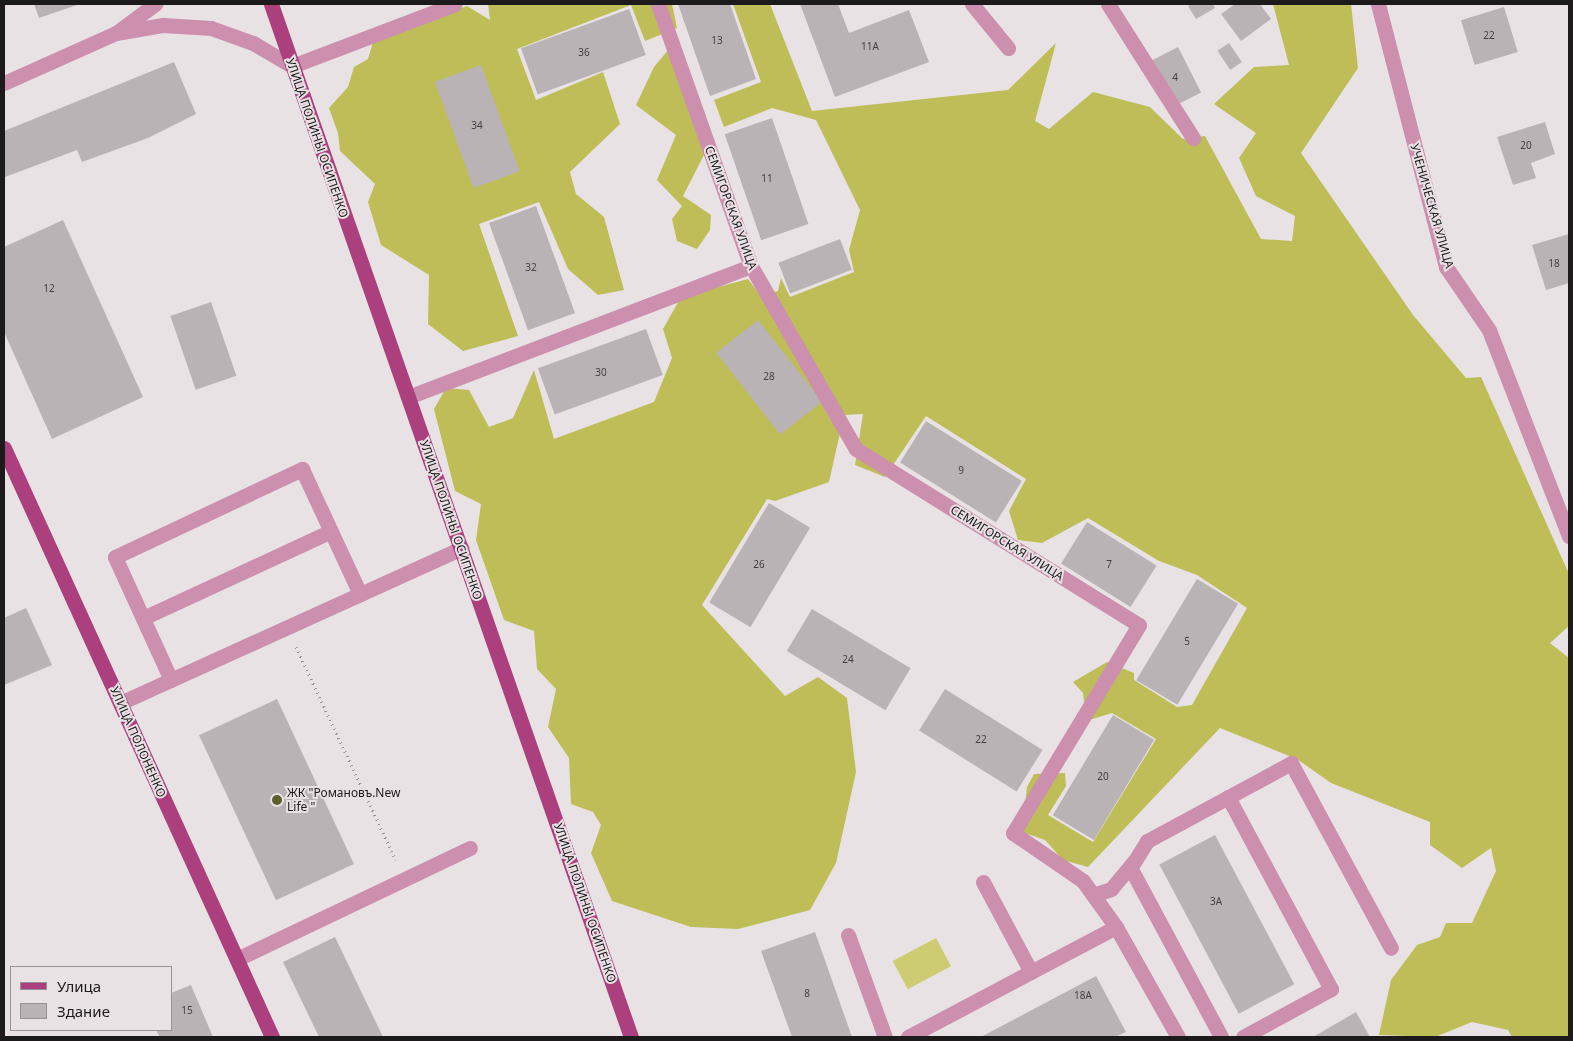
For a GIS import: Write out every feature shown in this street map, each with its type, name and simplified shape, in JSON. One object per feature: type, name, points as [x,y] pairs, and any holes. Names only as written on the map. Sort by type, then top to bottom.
[{"type":"main road","name":"УЛИЦА ПОЛИНЫ ОСИПЕНКО","points":[[271,4],[631,1037]]},
{"type":"main road","name":"УЛИЦА ПОЛОНЕНКО","points":[[4,448],[272,1037]]},
{"type":"street","points":[[116,34],[155,4]]},
{"type":"street","points":[[4,83],[116,34],[164,25],[211,28],[253,43],[292,66],[455,4]]},
{"type":"street","name":"СЕМИГОРСКАЯ УЛИЦА","points":[[658,4],[751,266],[856,449],[1139,625],[1013,833],[1082,881],[1116,927],[1178,1037]]},
{"type":"street","points":[[972,4],[1008,48]]},
{"type":"street","points":[[1108,4],[1193,138]]},
{"type":"street","name":"УЧЕНИЧЕСКАЯ УЛИЦА","points":[[1378,4],[1446,267],[1489,330],[1569,536]]},
{"type":"street","points":[[408,396],[751,266]]},
{"type":"street","points":[[171,680],[114,557],[302,469],[360,594]]},
{"type":"street","points":[[143,618],[331,531]]},
{"type":"street","points":[[120,703],[461,548]]},
{"type":"street","points":[[1093,895],[1111,889],[1130,867],[1147,841],[1291,763],[1391,948]]},
{"type":"street","points":[[1228,797],[1332,989],[1243,1037]]},
{"type":"street","points":[[237,959],[470,848]]},
{"type":"street","points":[[1130,867],[1221,1037]]},
{"type":"street","points":[[983,882],[1031,972]]},
{"type":"street","points":[[908,1037],[1116,927]]},
{"type":"street","points":[[848,935],[885,1037]]},
{"type":"path","points":[[287,627],[405,879]]},
{"type":"shaded area","points":[[488,4],[672,4],[677,28],[645,41],[631,5],[517,49],[536,100],[603,72],[620,124],[570,172],[576,194],[604,217],[624,290],[598,295],[568,269],[539,202],[479,224],[518,336],[463,351],[428,324],[429,275],[381,245],[368,202],[375,184],[340,151],[338,133],[329,108],[348,87],[354,67],[368,59],[373,42],[467,6],[490,20]]},
{"type":"shaded area","points":[[733,4],[770,4],[812,111],[1008,90],[1056,43],[1035,121],[1049,129],[1093,92],[1150,107],[1183,139],[1205,136],[1261,239],[1292,241],[1295,216],[1256,196],[1239,158],[1256,133],[1214,104],[1254,67],[1289,65],[1273,4],[1351,4],[1358,68],[1301,153],[1413,315],[1466,378],[1481,377],[1569,574],[1569,626],[1550,643],[1569,658],[1569,1037],[1512,1037],[1508,1030],[1472,1022],[1435,1037],[1379,1035],[1391,980],[1417,945],[1440,937],[1446,923],[1472,923],[1496,871],[1491,848],[1462,868],[1430,845],[1430,822],[1331,783],[1297,759],[1220,728],[1088,867],[1063,860],[1045,840],[1022,832],[1027,787],[1034,774],[1065,773],[1066,786],[1048,815],[1093,842],[1156,739],[1112,713],[1086,721],[1083,693],[1073,682],[1107,662],[1134,673],[1134,680],[1177,707],[1192,705],[1247,608],[1197,575],[1159,561],[1088,518],[1042,543],[1018,540],[1009,511],[1026,479],[926,416],[885,477],[855,465],[863,414],[844,415],[829,482],[775,501],[767,499],[702,605],[785,696],[818,677],[847,698],[856,772],[836,863],[810,910],[738,929],[691,927],[612,901],[591,853],[601,825],[593,812],[571,804],[569,758],[548,727],[556,689],[537,669],[534,631],[504,620],[476,540],[481,504],[455,491],[434,409],[446,388],[469,390],[489,427],[513,418],[534,370],[554,439],[654,402],[672,358],[663,329],[681,297],[748,279],[761,296],[778,291],[781,278],[790,297],[854,272],[849,250],[860,210],[816,120],[772,108],[724,127],[714,100],[761,82]]},
{"type":"shaded area","points":[[669,49],[705,153],[683,196],[711,215],[710,230],[697,249],[677,241],[672,219],[682,206],[657,180],[676,135],[636,105],[654,67]]},
{"type":"shaded area","points":[[936,938],[951,966],[908,989],[893,961]]},
{"type":"building","points":[[34,4],[80,4],[39,18]]},
{"type":"building","points":[[678,4],[730,4],[756,79],[710,96]]},
{"type":"building","points":[[800,4],[838,4],[849,33],[909,10],[929,62],[835,97]]},
{"type":"building","points":[[1192,4],[1213,4],[1215,8],[1196,19],[1188,6]]},
{"type":"building","points":[[1235,4],[1260,4],[1271,19],[1241,41],[1221,14]]},
{"type":"building","points":[[1504,7],[1518,52],[1475,65],[1461,20]]},
{"type":"building","points":[[629,9],[646,55],[538,94],[521,48]]},
{"type":"building","points":[[1229,43],[1242,62],[1230,70],[1217,51]]},
{"type":"building","points":[[1178,47],[1201,92],[1172,107],[1149,62]]},
{"type":"building","points":[[174,62],[196,114],[148,138],[82,162],[77,150],[5,177],[4,131]]},
{"type":"building","points":[[481,65],[520,171],[474,188],[435,82]]},
{"type":"building","points":[[772,118],[808,224],[761,240],[725,134]]},
{"type":"building","points":[[1545,122],[1555,154],[1531,163],[1536,178],[1513,185],[1497,137]]},
{"type":"building","points":[[536,206],[575,313],[528,330],[489,223]]},
{"type":"building","points":[[63,220],[143,397],[52,439],[4,332],[4,247]]},
{"type":"building","points":[[1569,234],[1569,283],[1546,290],[1532,245]]},
{"type":"building","points":[[840,239],[852,270],[790,293],[778,263]]},
{"type":"building","points":[[211,302],[236,376],[196,390],[170,316]]},
{"type":"building","points":[[758,320],[822,402],[780,435],[716,353]]},
{"type":"building","points":[[646,329],[663,375],[555,414],[538,368]]},
{"type":"building","points":[[926,421],[1022,481],[996,522],[900,463]]},
{"type":"building","points":[[769,503],[810,528],[750,627],[709,602]]},
{"type":"building","points":[[1087,522],[1157,565],[1131,607],[1061,564]]},
{"type":"building","points":[[1197,579],[1238,604],[1177,705],[1136,680]]},
{"type":"building","points":[[26,608],[52,665],[4,685],[4,618]]},
{"type":"building","points":[[812,609],[911,668],[885,710],[787,651]]},
{"type":"building","points":[[945,689],[1043,750],[1017,791],[919,731]]},
{"type":"building","name":"ЖК \"Романовъ.New Life \"","points":[[277,699],[354,864],[276,900],[199,735]]},
{"type":"building","points":[[1113,715],[1154,740],[1094,840],[1053,815]]},
{"type":"building","points":[[1215,835],[1294,984],[1239,1014],[1159,865]]},
{"type":"building","points":[[815,932],[852,1037],[792,1037],[761,951]]},
{"type":"building","points":[[335,937],[383,1037],[319,1037],[283,962]]},
{"type":"building","points":[[1096,976],[1126,1032],[1115,1037],[981,1037]]},
{"type":"building","points":[[191,985],[213,1037],[160,1037],[157,1031],[172,1031],[172,993]]},
{"type":"building","points":[[1356,1012],[1370,1037],[1313,1037]]},
{"type":"place","name":"ЖК \"Романовъ.New Life \"","points":[[277,800]]}]
